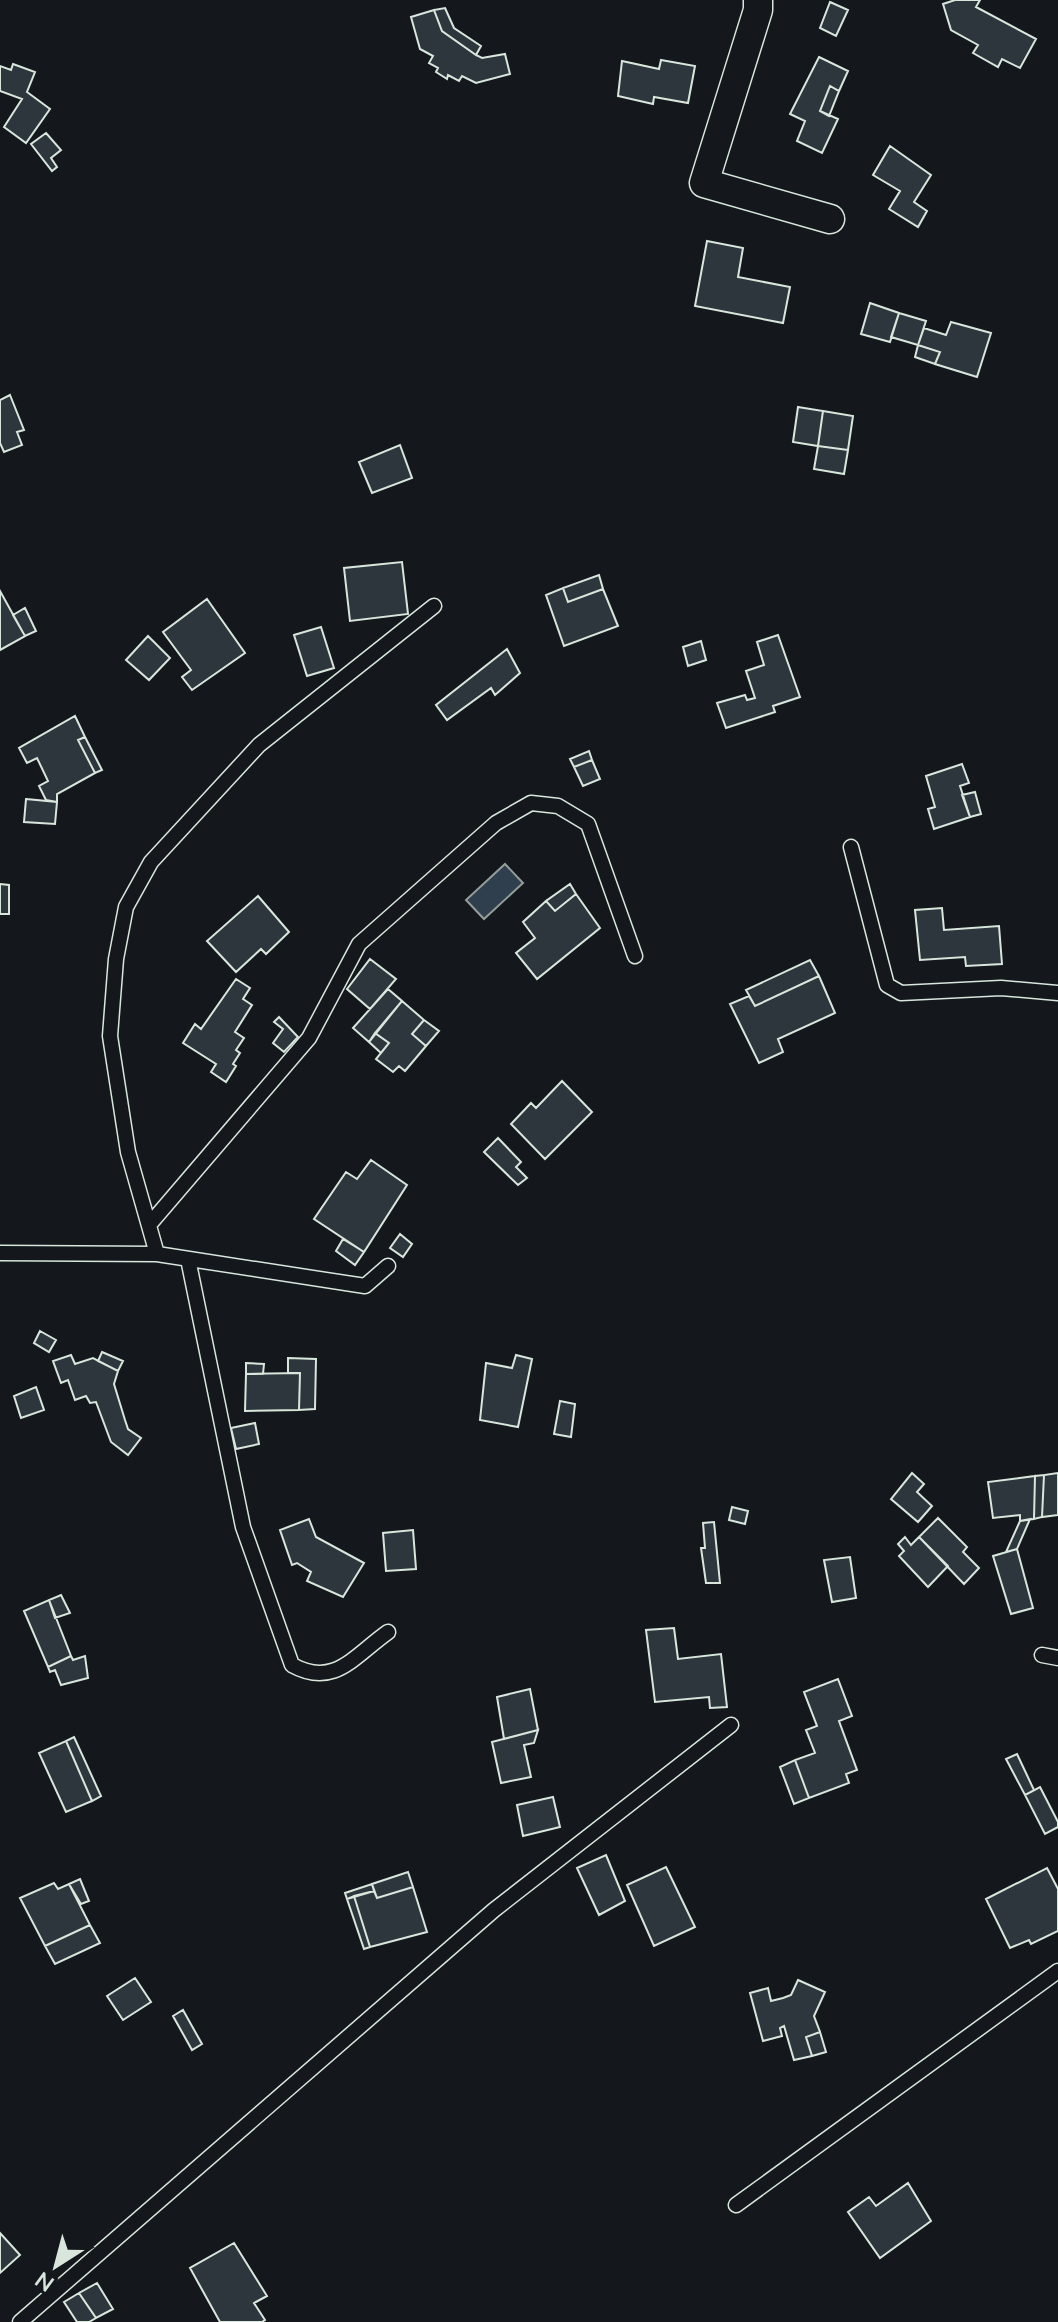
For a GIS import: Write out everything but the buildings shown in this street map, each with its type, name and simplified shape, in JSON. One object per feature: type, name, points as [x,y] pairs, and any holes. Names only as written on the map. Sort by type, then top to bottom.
[{"type":"street","points":[[758,0],[758,10],[704,183],[830,219]]},
{"type":"lane","points":[[157,1254],[128,1152],[110,1036],[116,959],[126,907],[151,862],[259,745],[434,606]]},
{"type":"lane","points":[[149,1225],[309,1038],[359,944],[496,823],[531,803],[558,806],[588,824],[635,956]]},
{"type":"lane","points":[[851,847],[887,985],[901,993],[1001,988],[1058,993]]},
{"type":"lane","points":[[0,1253],[157,1254],[365,1286],[388,1266]]},
{"type":"lane","points":[[188,1259],[243,1527],[292,1665],[318,1676],[331,1673],[388,1632]]},
{"type":"lane","points":[[1042,1655],[1058,1658]]},
{"type":"lane","points":[[20,2322],[494,1910],[731,1725]]},
{"type":"lane","points":[[736,2205],[1058,1971]]},
{"type":"water","points":[[505,864],[523,883],[484,919],[466,900]]}]
